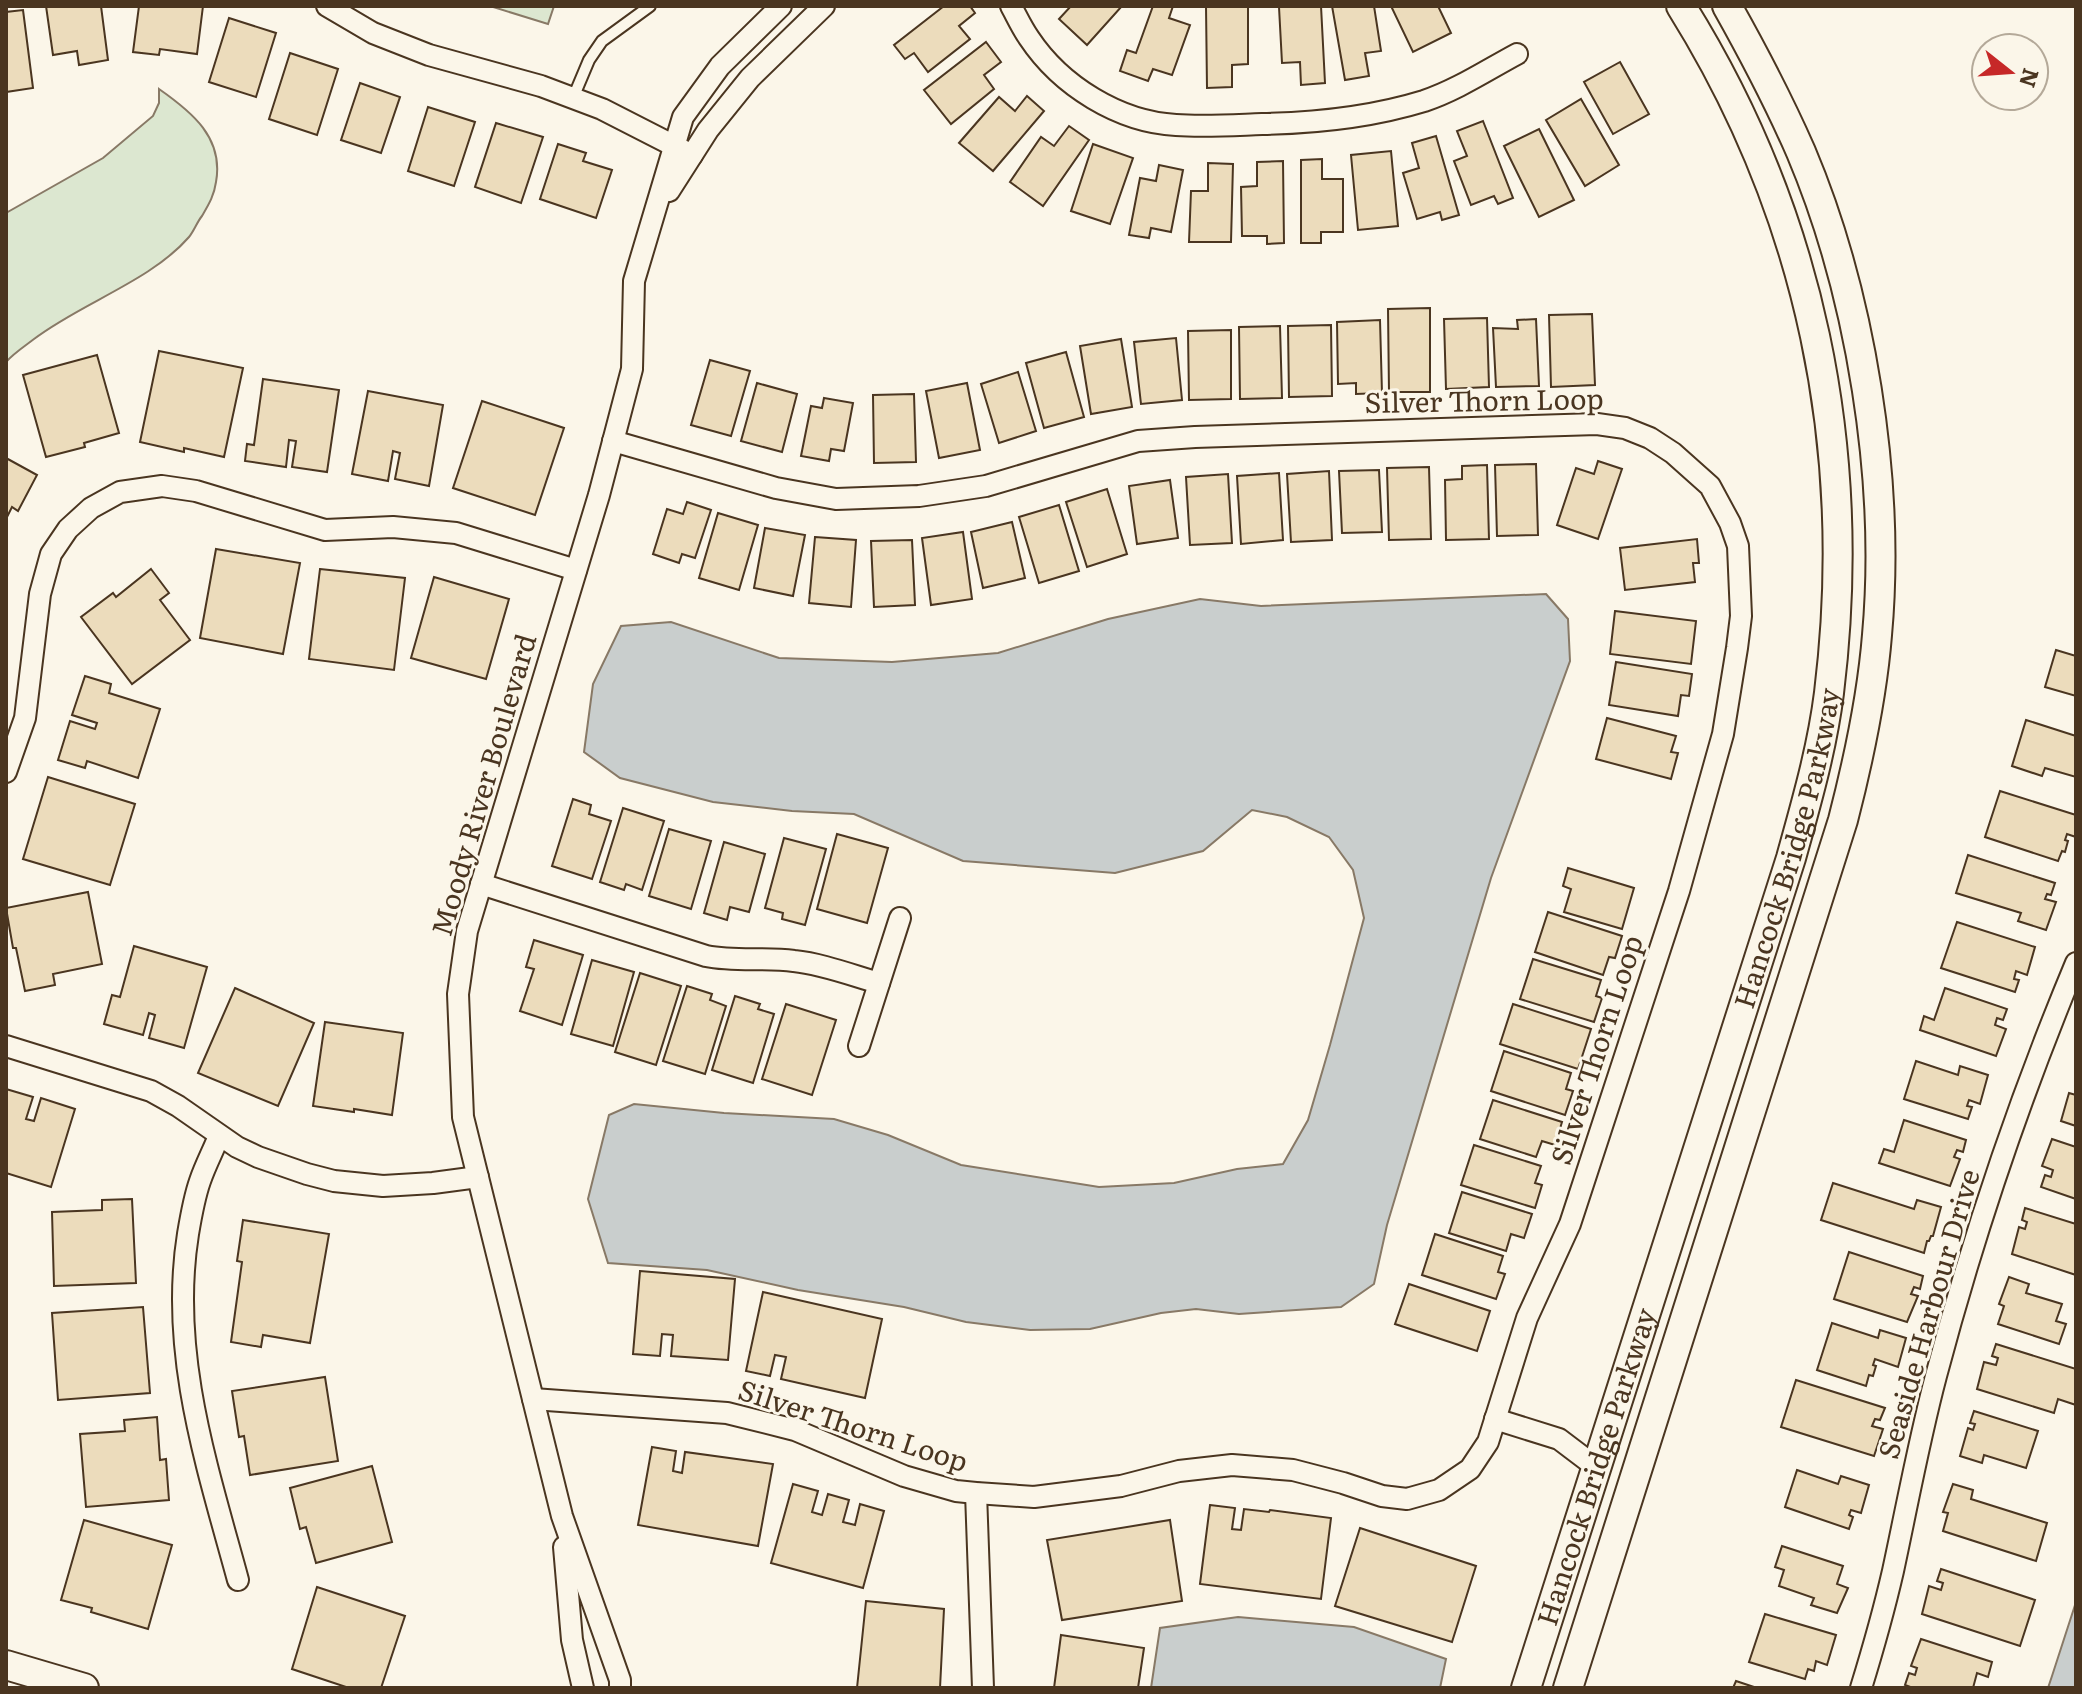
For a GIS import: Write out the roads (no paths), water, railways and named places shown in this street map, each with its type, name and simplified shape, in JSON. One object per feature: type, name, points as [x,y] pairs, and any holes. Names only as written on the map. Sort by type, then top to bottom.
[{"type":"main road","name":"Hancock Bridge Parkway","points":[[1526,1688],[1814,777],[1829,695],[1837,609],[1837,480],[1827,394],[1799,267],[1754,143],[1716,65],[1681,6]]},
{"type":"main road","name":"Hancock Bridge Parkway","points":[[1568,1688],[1843,820],[1869,709],[1878,633],[1880,557],[1877,481],[1868,398],[1852,315],[1833,244],[1802,154],[1767,77],[1727,6]]},
{"type":"main road","points":[[1758,961],[1795,973]]},
{"type":"main road","points":[[6,1665],[84,1688]]},
{"type":"street","points":[[327,6],[373,33],[429,55],[541,86],[602,109],[683,151]]},
{"type":"street","name":"Moody River Boulevard","points":[[683,151],[683,117],[720,66],[781,6]]},
{"type":"street","name":"Moody River Boulevard","points":[[620,1688],[620,1680],[562,1516],[463,1117],[458,994],[467,931],[576,570],[632,369],[634,281],[653,215],[683,151],[708,130],[750,78],[824,6]]},
{"type":"street","points":[[1011,6],[1040,53],[1084,93],[1126,114],[1175,125],[1293,124],[1374,113],[1425,100],[1517,54]]},
{"type":"street","name":"Silver Thorn Loop","points":[[533,1399],[727,1413],[795,1430],[904,1476],[956,1491],[1034,1497],[1121,1486],[1179,1471],[1232,1465],[1293,1470],[1382,1496],[1407,1499],[1439,1490],[1470,1469],[1488,1442],[1527,1318],[1570,1224],[1679,891],[1723,734],[1741,616],[1738,546],[1730,523],[1710,486],[1673,453],[1650,438],[1625,428],[1597,424],[1138,441],[986,486],[919,496],[836,499],[776,488],[613,441]]},
{"type":"street","points":[[6,772],[25,718],[40,594],[51,554],[68,529],[91,508],[120,492],[162,486],[196,491],[325,530],[393,527],[456,533],[576,570]]},
{"type":"street","points":[[481,884],[706,956],[734,960],[791,960],[879,983]]},
{"type":"street","points":[[859,1046],[900,918]]},
{"type":"street","name":"Seaside Harbour Drive","points":[[1861,1688],[1892,1573],[1919,1449],[1956,1304],[2011,1133],[2076,963]]},
{"type":"street","points":[[6,1046],[151,1091],[219,1136],[283,1167],[360,1185],[404,1186],[478,1177]]},
{"type":"street","points":[[219,1136],[200,1180],[184,1258],[183,1337],[195,1422],[238,1580]]},
{"type":"street","points":[[1495,1419],[1559,1439],[1596,1467]]},
{"type":"street","points":[[976,1493],[983,1688]]},
{"type":"street","name":"Moody River Boulevard","points":[[562,1516],[572,1640],[583,1688]]},
{"type":"street","points":[[572,1640],[601,1631]]},
{"type":"lane","points":[[573,98],[589,60],[602,41],[650,6]]}]
